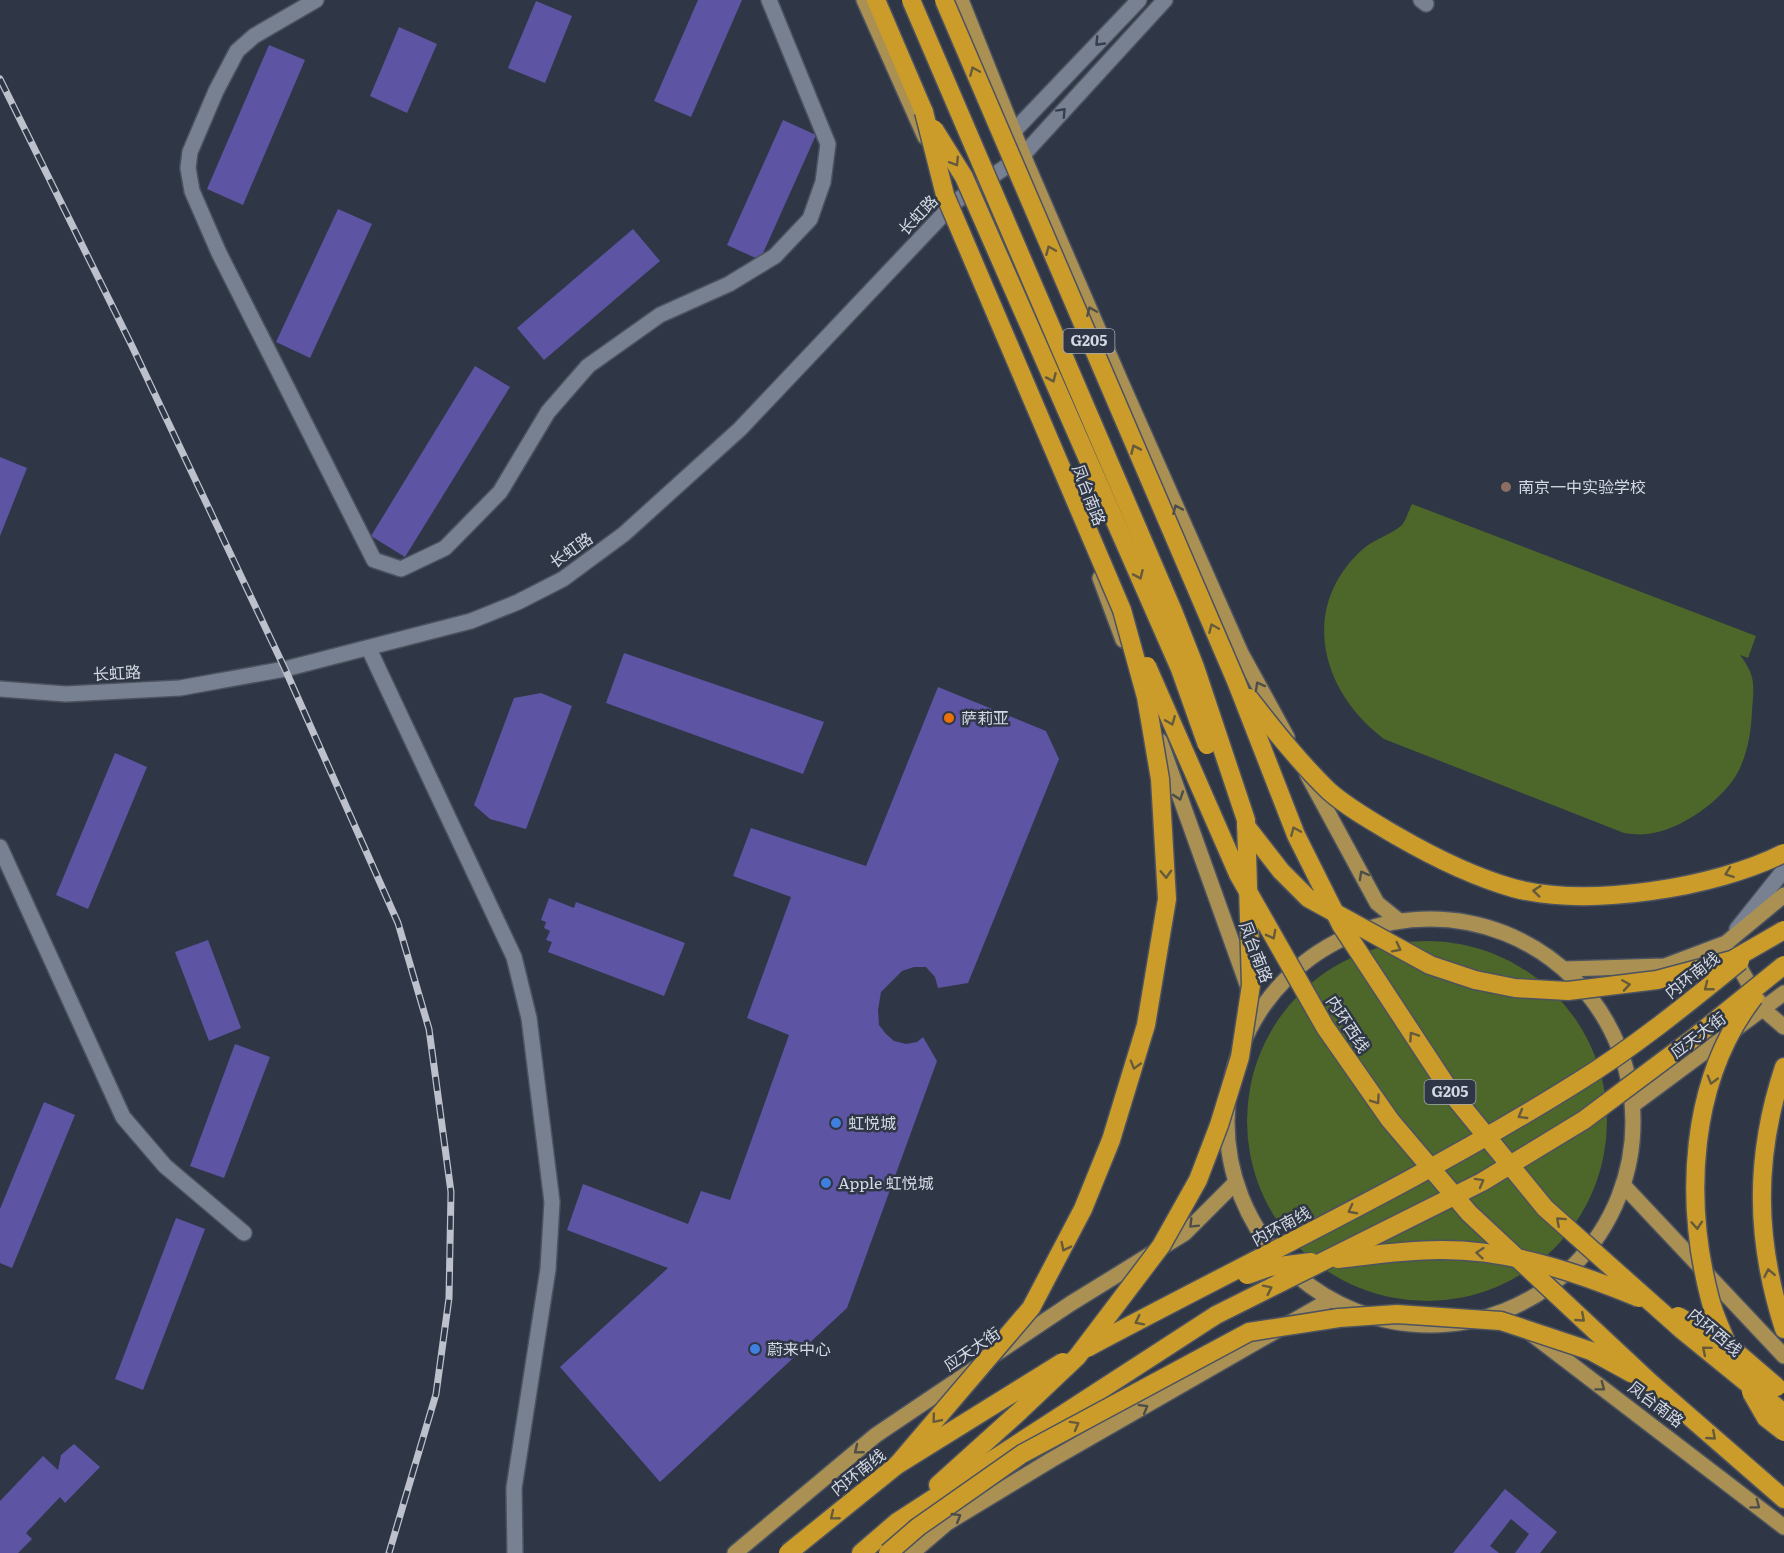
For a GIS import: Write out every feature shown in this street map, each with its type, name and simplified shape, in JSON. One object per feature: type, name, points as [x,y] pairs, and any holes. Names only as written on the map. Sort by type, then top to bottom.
[{"type":"highway","points":[[876,0],[924,112],[969,188],[1180,669],[1228,803],[1281,871],[1308,898],[1430,965],[1475,980],[1515,988],[1568,991],[1657,980],[1732,960],[1784,930]]},
{"type":"highway","points":[[861,1553],[1077,1357],[1161,1246],[1198,1180],[1219,1125],[1240,1057],[1251,985],[1246,820],[1195,667],[911,0]]},
{"type":"highway","name":"G205","points":[[944,0],[1236,681]]},
{"type":"highway","points":[[897,1465],[1031,1308],[1059,1260],[1111,1140],[1146,1024],[1167,899],[1160,778],[1146,697],[1122,610],[945,195],[924,112]]},
{"type":"highway","name":"内环西线","points":[[1122,610],[1238,874],[1325,1028],[1390,1120],[1469,1213],[1652,1384]]},
{"type":"highway","points":[[1236,681],[1276,733],[1330,792],[1387,830],[1451,867],[1515,889],[1580,896],[1652,893],[1713,879],[1784,853]]},
{"type":"highway","name":"内环西线","points":[[1236,681],[1296,835],[1341,925],[1452,1094],[1545,1208],[1682,1330],[1784,1413]]},
{"type":"highway","name":"内环南线","points":[[788,1553],[897,1465],[1037,1376],[1372,1199],[1573,1086],[1632,1046],[1746,957],[1784,922]]},
{"type":"highway","points":[[1784,958],[1746,1008],[1716,1065],[1701,1117],[1695,1166],[1697,1230],[1710,1300],[1734,1364],[1766,1418],[1784,1432]]},
{"type":"highway","points":[[897,1522],[1216,1315],[1482,1182],[1584,1120],[1691,1040],[1784,966]]},
{"type":"highway","points":[[1784,1067],[1772,1105],[1763,1152],[1761,1204],[1763,1247],[1773,1296],[1784,1329]]},
{"type":"highway","points":[[1191,1294],[1270,1267],[1440,1250],[1497,1255],[1556,1267],[1605,1284],[1680,1317],[1727,1344],[1784,1393]]},
{"type":"highway","points":[[888,1553],[918,1527],[1022,1454],[1249,1332],[1340,1318],[1398,1314],[1501,1321],[1591,1351],[1652,1384],[1784,1498]]},
{"type":"main road","name":"凤台南路","points":[[864,0],[955,202],[1087,544],[1258,1012]]},
{"type":"main road","points":[[961,0],[1023,155],[1241,653],[1377,903],[1398,920]]},
{"type":"main road","points":[[1565,969],[1665,966],[1726,943],[1784,895]]},
{"type":"main road","points":[[1443,918],[1487,926],[1528,943],[1565,969],[1592,997],[1612,1030],[1626,1067],[1633,1105],[1632,1146],[1624,1186],[1597,1240],[1556,1283],[1504,1313],[1445,1327],[1385,1323],[1329,1301],[1287,1270],[1255,1230],[1234,1183],[1226,1125],[1234,1066],[1258,1012],[1295,969],[1343,937],[1398,920],[1443,918]]},
{"type":"main road","points":[[1726,943],[1763,1009],[1784,1027]]},
{"type":"main road","name":"应天大街","points":[[1633,1105],[1784,993]]},
{"type":"main road","name":"应天大街","points":[[735,1553],[876,1436],[1070,1304],[1185,1233],[1234,1183]]},
{"type":"main road","points":[[1624,1186],[1784,1356]]},
{"type":"main road","points":[[912,1553],[947,1523],[1041,1466],[1329,1301]]},
{"type":"main road","name":"凤台南路","points":[[1504,1313],[1784,1527]]},
{"type":"street","points":[[316,0],[254,36],[237,51],[216,91],[190,152],[188,168],[192,191],[219,253],[374,560],[401,569],[445,548],[500,492],[548,412],[588,366],[660,315],[729,284],[775,256],[810,219],[823,182],[828,144],[769,0]]},
{"type":"street","points":[[1014,131],[1139,0]]},
{"type":"street","name":"长虹路","points":[[0,690],[66,694],[180,688],[285,669],[471,621],[519,602],[563,579],[624,534],[740,429],[955,202],[1023,155],[1165,0]]},
{"type":"street","points":[[369,649],[514,957],[529,1018],[552,1202],[548,1269],[513,1488],[515,1553]]},
{"type":"street","points":[[0,847],[123,1117],[165,1166],[244,1233]]},
{"type":"street","points":[[1726,943],[1784,870]]},
{"type":"green space","points":[[1412,504],[1756,636],[1748,658],[1740,655],[1753,681],[1751,726],[1745,756],[1739,770],[1723,792],[1700,812],[1673,827],[1647,834],[1624,833],[1384,739],[1362,720],[1345,698],[1333,674],[1326,648],[1324,622],[1330,597],[1343,572],[1363,549],[1402,525]]},
{"type":"green space","points":[[1427,941],[1462,944],[1496,955],[1527,971],[1554,994],[1577,1021],[1593,1052],[1604,1086],[1607,1121],[1604,1156],[1593,1190],[1577,1221],[1554,1248],[1527,1271],[1496,1287],[1462,1298],[1427,1301],[1392,1298],[1358,1287],[1327,1271],[1300,1248],[1277,1221],[1261,1190],[1250,1156],[1247,1121],[1250,1086],[1261,1052],[1277,1021],[1300,994],[1327,971],[1358,955],[1392,944]]},
{"type":"building","points":[[698,0],[742,0],[691,117],[654,101]]},
{"type":"building","points":[[536,1],[572,16],[545,83],[508,68]]},
{"type":"building","points":[[399,27],[437,44],[407,113],[370,96]]},
{"type":"building","points":[[269,45],[305,60],[243,205],[207,189]]},
{"type":"building","points":[[783,120],[816,135],[760,260],[727,245]]},
{"type":"building","points":[[338,209],[372,224],[310,358],[276,342]]},
{"type":"building","points":[[633,229],[660,261],[544,360],[517,328]]},
{"type":"building","points":[[475,366],[510,387],[405,557],[371,536]]},
{"type":"building","points":[[0,457],[27,468],[0,536]]},
{"type":"building","points":[[624,653],[824,722],[803,774],[606,703]]},
{"type":"building","name":"虹悦城","points":[[938,687],[1046,731],[1059,759],[968,983],[938,988],[935,977],[926,967],[914,967],[902,971],[881,992],[878,1010],[879,1025],[886,1034],[894,1041],[906,1044],[917,1042],[923,1037],[937,1061],[847,1308],[660,1482],[560,1367],[668,1268],[567,1230],[583,1184],[688,1224],[701,1191],[730,1200],[789,1035],[747,1018],[791,897],[733,876],[751,828],[866,866]]},
{"type":"building","points":[[541,693],[572,706],[526,829],[490,819],[474,805],[514,698]]},
{"type":"building","points":[[115,753],[147,767],[88,909],[56,895]]},
{"type":"building","points":[[549,898],[574,908],[576,902],[685,943],[664,996],[548,952],[552,942],[546,940],[550,931],[544,928],[546,922],[541,920]]},
{"type":"building","points":[[208,940],[241,1028],[209,1041],[175,952]]},
{"type":"building","points":[[235,1044],[270,1057],[224,1178],[190,1166]]},
{"type":"building","points":[[44,1102],[75,1115],[12,1268],[0,1263],[0,1209]]},
{"type":"building","points":[[176,1218],[205,1229],[143,1390],[115,1379]]},
{"type":"building","points":[[74,1444],[100,1467],[65,1503],[60,1497],[26,1533],[32,1539],[18,1553],[0,1553],[0,1501],[43,1456],[58,1470],[61,1455]]},
{"type":"building","points":[[1505,1489],[1557,1532],[1540,1553],[1515,1553],[1529,1534],[1511,1519],[1490,1546],[1499,1553],[1453,1553]]},
{"type":"railway","points":[[0,79],[131,344],[285,669],[398,923],[429,1029],[451,1192],[449,1298],[436,1394],[389,1553]]},
{"type":"place","name":"南京一中实验学校","points":[[1506,487]]},
{"type":"place","name":"萨莉亚","points":[[949,718]]},
{"type":"place","name":"虹悦城","points":[[836,1123]]},
{"type":"place","name":"Apple 虹悦城","points":[[826,1183]]},
{"type":"place","name":"蔚来中心","points":[[755,1349]]}]
